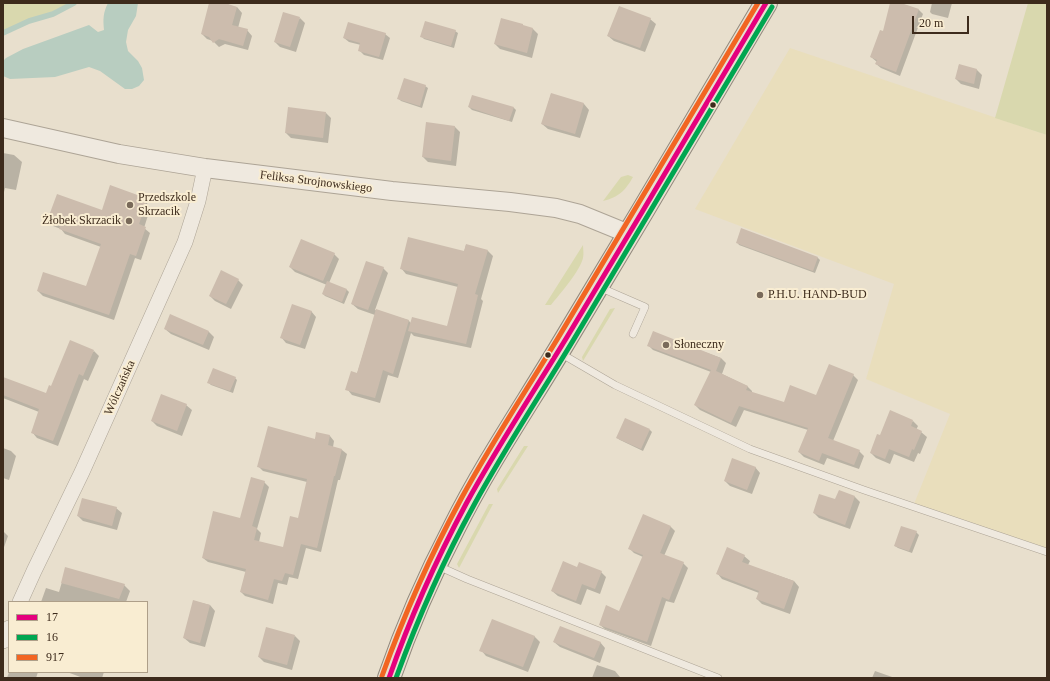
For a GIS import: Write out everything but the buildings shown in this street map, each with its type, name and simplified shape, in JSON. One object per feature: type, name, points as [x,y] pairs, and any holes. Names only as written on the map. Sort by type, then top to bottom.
[{"type":"main road","points":[[389,678],[414,614],[436,565],[477,486],[766,3]]},
{"type":"street","name":"Feliksa Strojnowskiego","points":[[3,128],[118,154],[206,168],[392,191],[502,201],[556,208],[580,214],[629,234]]},
{"type":"street","name":"Wólczańska","points":[[20,601],[82,472],[185,242],[198,201],[206,168]]},
{"type":"street","points":[[3,641],[8,630]]},
{"type":"lane","points":[[597,286],[645,307],[633,334]]},
{"type":"lane","points":[[558,352],[616,385],[750,449],[864,490],[1047,552]]},
{"type":"lane","points":[[436,565],[467,579],[718,678]]},
{"type":"shaded area","points":[[108,3],[138,3],[136,16],[128,30],[126,42],[128,51],[138,61],[142,68],[144,80],[139,86],[132,89],[125,89],[100,71],[89,67],[55,77],[10,79],[3,76],[3,61],[23,49],[89,25],[98,32],[104,30],[104,16]]},
{"type":"shaded area","points":[[790,48],[1047,135],[1047,552],[914,504],[950,414],[866,379],[894,284],[695,209]]},
{"type":"green space","points":[[3,3],[74,3],[53,14],[29,21],[3,33]]},
{"type":"green space","points":[[1028,3],[1047,3],[1047,135],[995,118]]},
{"type":"green space","points":[[628,175],[633,177],[624,190],[613,198],[603,201],[621,177]]},
{"type":"green space","points":[[583,245],[583,258],[578,269],[551,305],[545,305]]},
{"type":"green space","points":[[615,308],[583,361],[582,357],[610,309]]},
{"type":"green space","points":[[524,446],[528,446],[498,493],[497,489]]},
{"type":"green space","points":[[489,504],[493,504],[459,568],[457,564]]},
{"type":"waterway","points":[[3,33],[29,21],[53,14],[74,3]]},
{"type":"transit line","name":"917","points":[[382,676],[408,608],[428,564],[473,478],[685,127],[758,3]]},
{"type":"transit line","name":"17","points":[[389,678],[424,590],[466,504],[766,3]]},
{"type":"transit line","name":"16","points":[[396,678],[441,569],[486,484],[772,7]]},
{"type":"place","name":"Przedszkole Skrzacik","points":[[130,205]]},
{"type":"place","name":"Żłobek Skrzacik","points":[[129,221]]},
{"type":"place","name":"P.H.U. HAND-BUD","points":[[760,295]]},
{"type":"place","name":"Słoneczny","points":[[666,345]]}]
